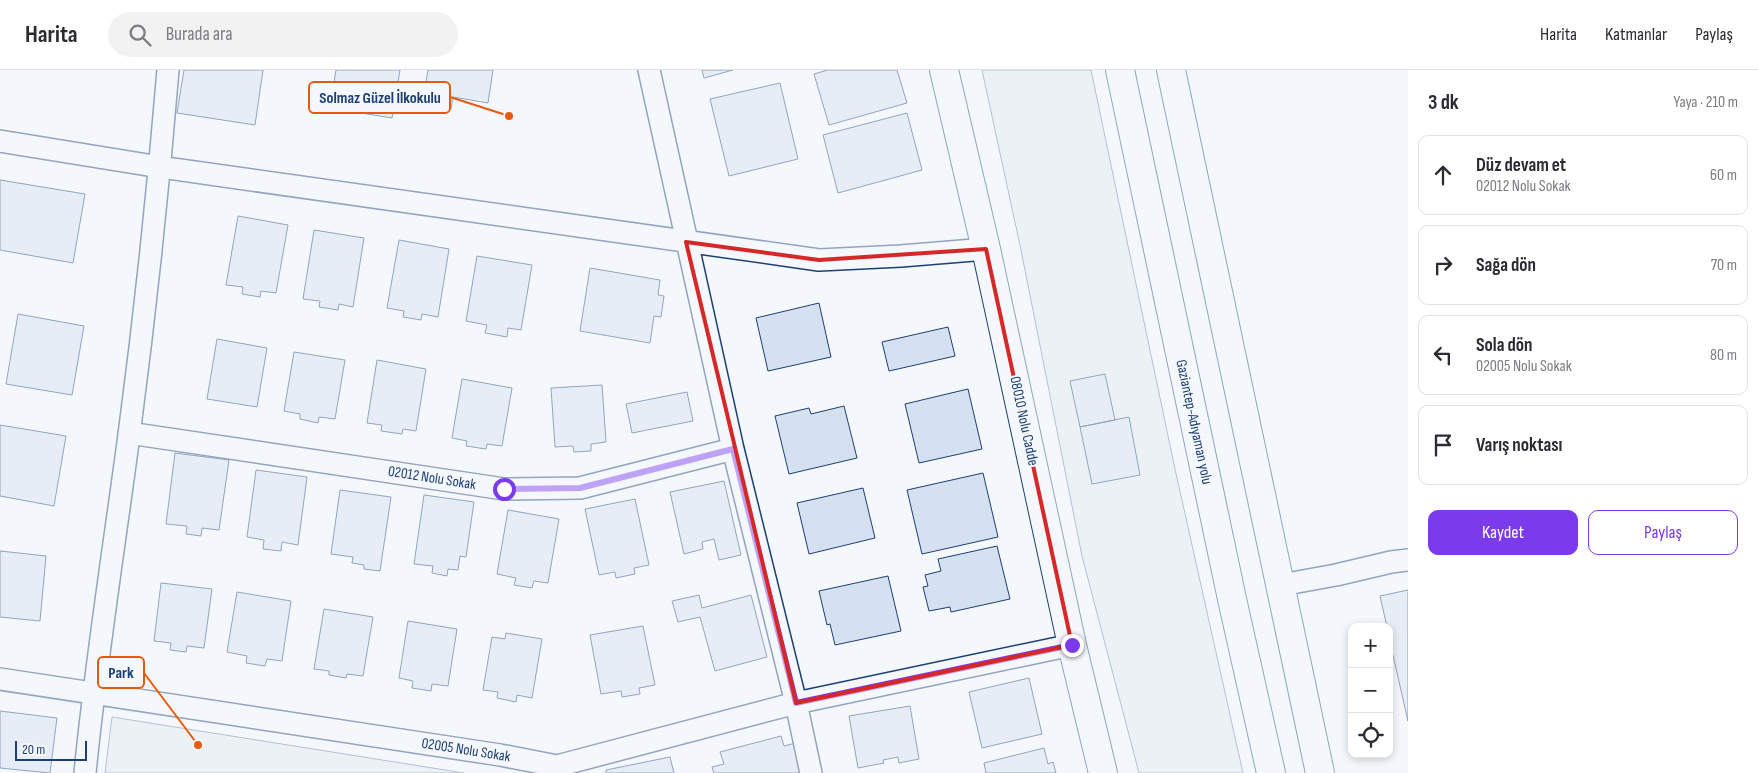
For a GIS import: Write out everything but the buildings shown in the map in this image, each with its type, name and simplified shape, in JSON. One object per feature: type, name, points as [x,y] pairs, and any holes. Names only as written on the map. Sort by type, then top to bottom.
[{"type":"main road","name":"08010 Nolu Cadde","points":[[944,70],[986,249],[1072,645],[1104,773]]},
{"type":"main road","name":"Gaziantep-Adıyaman yolu","points":[[1120,70],[1270,773]]},
{"type":"main road","points":[[1171,70],[1320,773]]},
{"type":"street","points":[[85,773],[93,693],[129,433],[160,167],[168,70]]},
{"type":"street","points":[[650,70],[686,242],[733,449],[796,703],[811,773]]},
{"type":"street","points":[[0,141],[160,167],[819,260],[986,249]]},
{"type":"street","name":"02012 Nolu Sokak","points":[[129,433],[504,489],[580,488],[733,449]]},
{"type":"street","points":[[1281,585],[1408,560]]},
{"type":"street","name":"02005 Nolu Sokak","points":[[0,679],[500,755],[556,769],[796,703],[1072,645]]},
{"type":"highlighted area","points":[[686,242],[819,260],[986,249],[1072,645],[796,703]]},
{"type":"shaded area","points":[[982,70],[1091,70],[1175,469],[1243,773],[1139,773],[1082,556],[1021,250]]},
{"type":"shaded area","points":[[112,717],[464,773],[105,773]]},
{"type":"place","name":"Solmaz Güzel İlkokulu","points":[[509,116]]},
{"type":"place","name":"Park","points":[[198,745]]},
{"type":"route","points":[[504,489],[580,488],[733,449],[796,703],[1072,645]]}]
